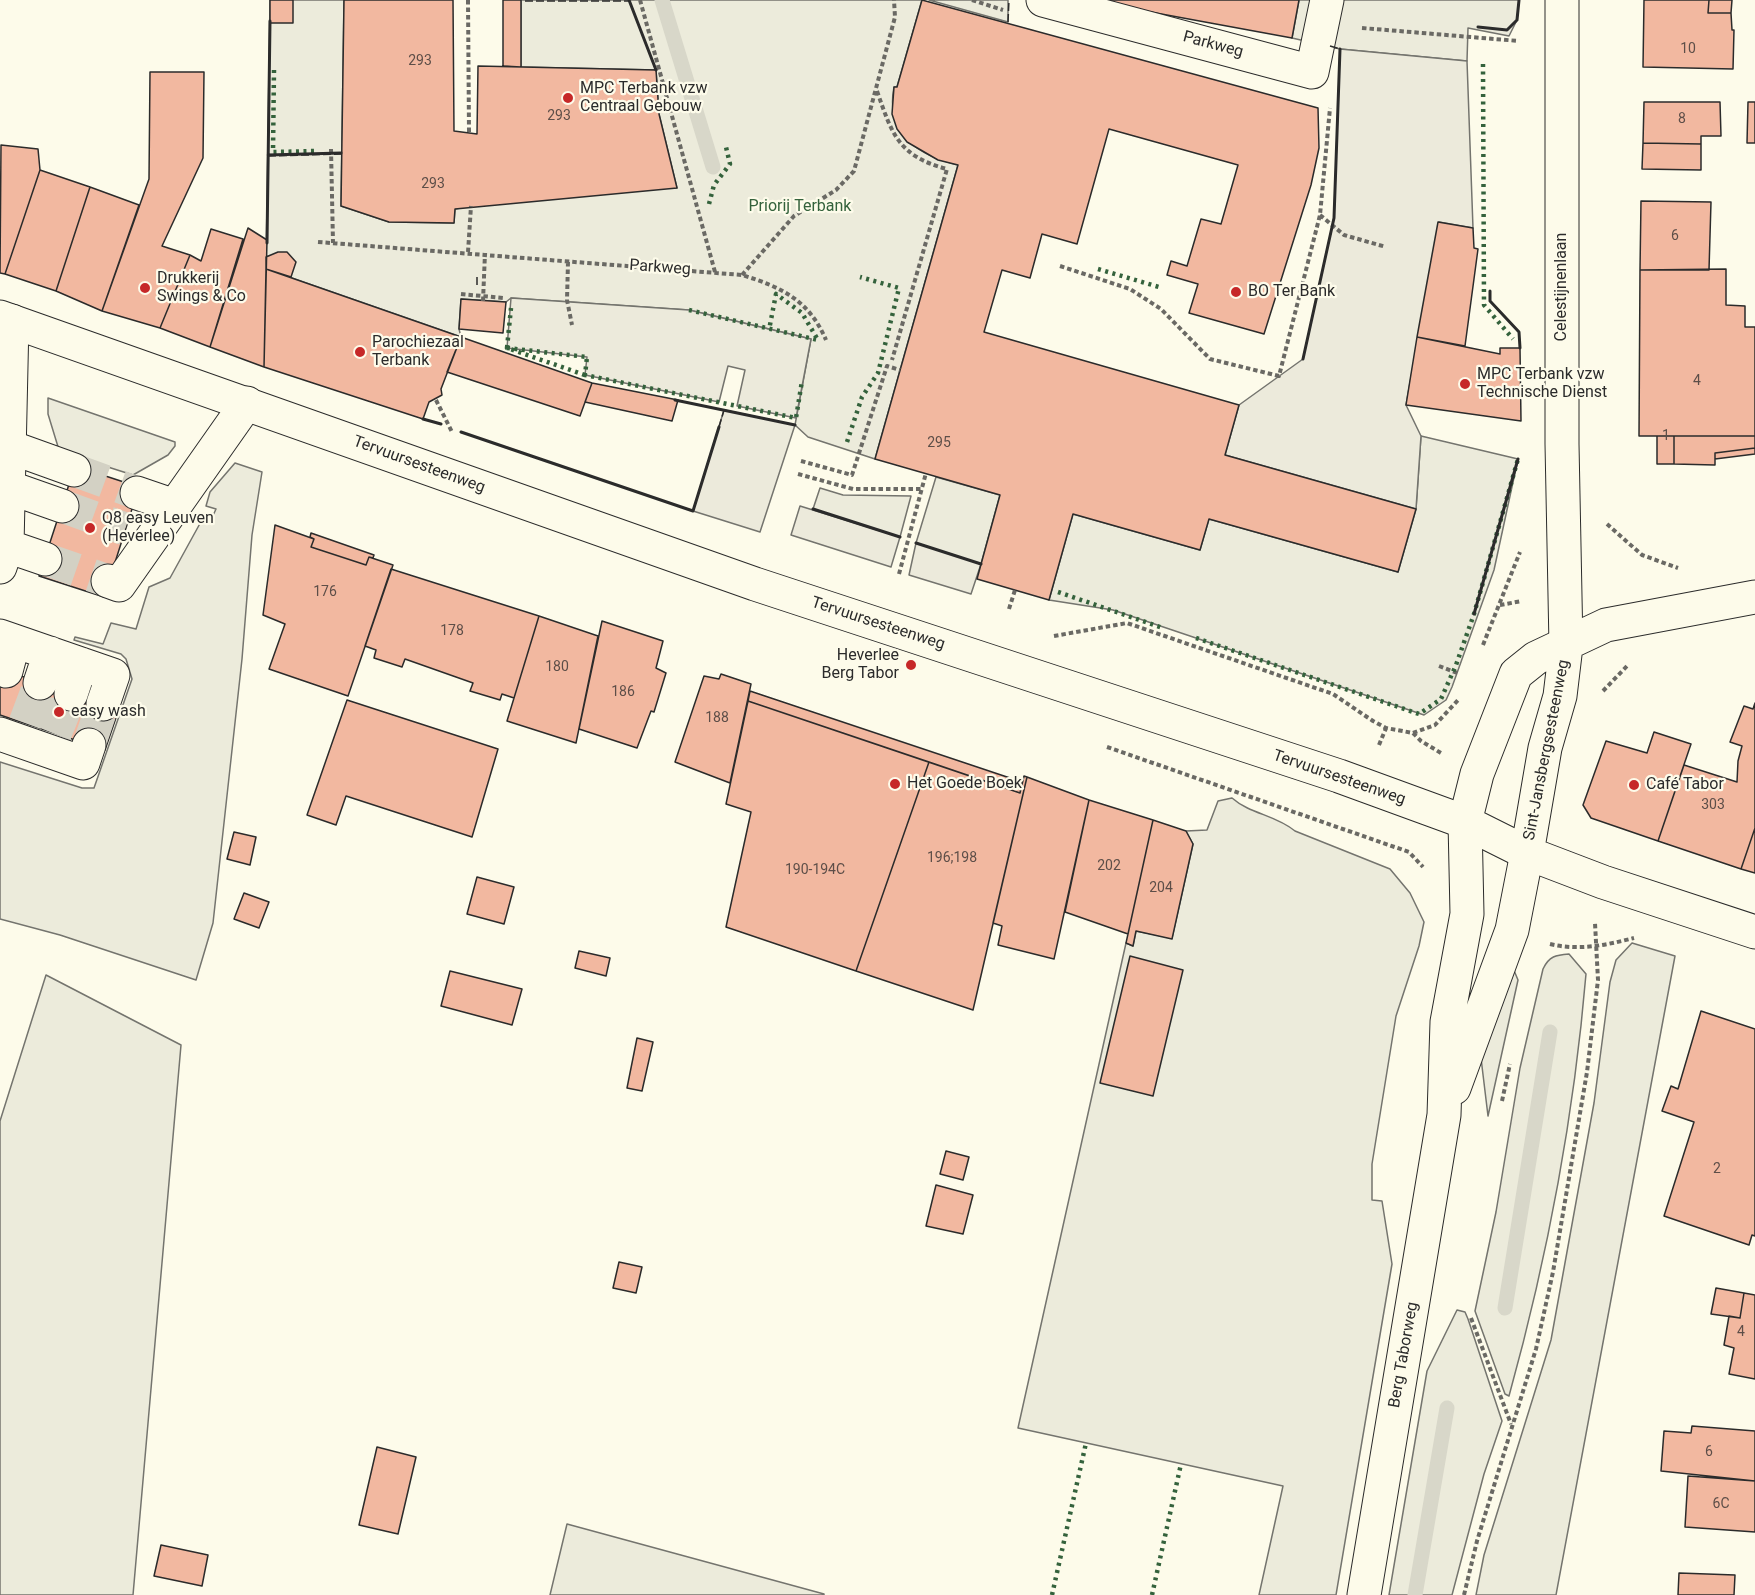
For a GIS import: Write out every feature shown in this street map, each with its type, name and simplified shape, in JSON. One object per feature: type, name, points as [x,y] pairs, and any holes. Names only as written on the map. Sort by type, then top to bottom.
[{"type":"main road","name":"Parkweg","points":[[1043,0],[1312,72],[1327,0]]},
{"type":"main road","name":"Celestijnenlaan","points":[[1562,0],[1562,444],[1566,646]]},
{"type":"main road","name":"Tervuursesteenweg","points":[[6,319],[744,580],[1137,708],[1465,822],[1527,853],[1603,882],[1755,932]]},
{"type":"main road","points":[[6,319],[10,447],[4,556],[45,559]]},
{"type":"main road","points":[[108,581],[119,585],[135,541],[175,506],[247,404]]},
{"type":"main road","points":[[10,447],[74,470]]},
{"type":"main road","points":[[137,493],[175,506]]},
{"type":"main road","points":[[8,496],[59,514]]},
{"type":"main road","name":"Sint-Jansbergsesteenweg","points":[[1465,822],[1477,774],[1516,674],[1536,658],[1566,646],[1606,625],[1755,597]]},
{"type":"main road","name":"Sint-Jansbergsesteenweg","points":[[1527,853],[1545,748],[1560,696],[1566,646]]},
{"type":"main road","points":[[7,649],[50,653],[76,679],[113,675],[103,704]]},
{"type":"main road","points":[[40,683],[50,653]]},
{"type":"main road","points":[[15,732],[53,743],[83,763],[88,745]]},
{"type":"main road","name":"Berg Taborweg","points":[[1364,1595],[1444,1115],[1448,1022],[1467,914],[1465,822]]},
{"type":"main road","name":"Berg Taborweg","points":[[1444,1115],[1512,930],[1527,853]]},
{"type":"path","points":[[468,0],[470,133]]},
{"type":"path","points":[[640,0],[715,272]]},
{"type":"path","points":[[742,275],[787,222],[841,187],[854,171],[895,17],[894,0]]},
{"type":"path","points":[[972,0],[1008,11]]},
{"type":"path","points":[[1359,28],[1511,41]]},
{"type":"path","points":[[877,90],[891,132],[903,147],[919,159],[947,169],[892,360]]},
{"type":"path","points":[[1060,266],[1130,289],[1161,309],[1210,359],[1279,376],[1320,215],[1331,98]]},
{"type":"path","points":[[332,149],[333,243]]},
{"type":"path","points":[[468,252],[471,206]]},
{"type":"path","points":[[1320,215],[1344,235],[1386,247]]},
{"type":"path","name":"Parkweg","points":[[318,242],[485,253],[568,262],[742,275],[777,286],[797,301],[811,314],[826,340]]},
{"type":"path","points":[[483,299],[485,253]]},
{"type":"path","points":[[568,262],[567,300],[572,325]]},
{"type":"path","points":[[461,294],[483,299],[503,298]]},
{"type":"path","points":[[801,461],[852,475],[887,366],[900,370]]},
{"type":"path","points":[[436,400],[452,433]]},
{"type":"path","points":[[899,574],[926,473]]},
{"type":"path","points":[[798,474],[852,489],[922,489]]},
{"type":"path","points":[[1601,516],[1613,531],[1642,555],[1679,568]]},
{"type":"path","points":[[1478,656],[1524,543]]},
{"type":"path","points":[[1009,609],[1015,590]]},
{"type":"path","points":[[1049,637],[1127,623],[1332,694],[1373,722],[1386,728],[1413,733],[1435,725],[1461,697]]},
{"type":"path","points":[[1439,666],[1461,674]]},
{"type":"path","points":[[1348,830],[1409,852],[1431,876]]},
{"type":"path","points":[[1464,1595],[1536,1349],[1553,1272],[1587,1072],[1598,980],[1594,917]]},
{"type":"path","points":[[1549,944],[1563,947],[1596,947]]},
{"type":"path","points":[[1471,1318],[1512,1425]]},
{"type":"green space","name":"Priorij Terbank","points":[[270,0],[344,0],[341,206],[389,222],[454,223],[455,209],[565,189],[677,188],[659,114],[656,70],[521,67],[521,0],[922,0],[897,87],[894,87],[892,103],[894,118],[899,130],[917,148],[943,161],[958,165],[875,459],[808,437],[795,425],[811,339],[689,310],[511,298],[506,302],[461,299],[459,329],[461,337],[266,269]]},
{"type":"green space","points":[[929,0],[1008,0],[1008,22]]},
{"type":"green space","points":[[1299,0],[1519,0],[1517,20],[1509,36],[1468,28],[1467,61],[1340,49],[1292,38]]},
{"type":"green space","points":[[48,398],[175,442],[175,446],[168,455],[133,475],[64,453],[59,450],[48,414]]},
{"type":"green space","points":[[1421,436],[1518,459],[1494,570],[1452,687],[1446,700],[1424,715],[1113,610],[1049,600],[1073,514],[1200,550],[1209,519],[1398,572],[1416,509]]},
{"type":"green space","points":[[235,463],[262,472],[252,535],[242,659],[213,923],[196,980],[60,935],[0,919],[0,762],[82,788],[94,788],[132,679],[126,659],[121,654],[74,640],[75,637],[103,644],[111,623],[136,629],[149,587],[170,578],[203,518],[211,520],[216,509],[206,506],[210,492]]},
{"type":"green space","points":[[936,477],[1000,495],[981,564],[916,543]]},
{"type":"green space","points":[[820,488],[843,495],[911,496],[900,537],[813,509]]},
{"type":"green space","points":[[1232,798],[1247,808],[1280,821],[1295,831],[1390,869],[1410,893],[1424,922],[1419,946],[1396,1016],[1372,1164],[1372,1200],[1382,1201],[1392,1264],[1336,1595],[1259,1595],[1283,1486],[1018,1428],[1126,943],[1133,946],[1136,931],[1172,938],[1193,844],[1186,831],[1207,830],[1218,801]]},
{"type":"green space","points":[[1632,943],[1675,956],[1556,1595],[1476,1595],[1484,1555],[1551,1340],[1594,1103],[1610,982],[1616,960]]},
{"type":"green space","points":[[1569,954],[1586,974],[1574,1081],[1547,1240],[1509,1396],[1505,1394],[1475,1311],[1496,1212],[1520,1068],[1543,969],[1553,957]]},
{"type":"green space","points":[[1513,968],[1518,980],[1488,1116],[1481,1058]]},
{"type":"green space","points":[[46,975],[181,1045],[133,1595],[0,1595],[0,1121]]},
{"type":"green space","points":[[1457,1310],[1465,1312],[1468,1319],[1502,1421],[1484,1474],[1452,1595],[1389,1595],[1427,1371]]},
{"type":"green space","points":[[567,1524],[824,1594],[824,1595],[550,1595]]},
{"type":"shaded area","points":[[1340,49],[1467,61],[1473,228],[1439,222],[1406,405],[1421,436],[1416,509],[1225,455],[1239,405],[1303,359],[1334,218]]},
{"type":"shaded area","points":[[511,298],[689,310],[811,339],[796,418],[737,406],[745,370],[728,366],[719,402],[585,375],[587,357],[507,348]]},
{"type":"shaded area","points":[[724,410],[795,425],[760,532],[693,511]]},
{"type":"shaded area","points":[[800,506],[900,537],[891,567],[791,535]]},
{"type":"shaded area","points":[[916,543],[981,564],[971,594],[909,575]]},
{"type":"building","points":[[270,0],[293,0],[293,23],[270,23]]},
{"type":"building","name":"MPC Terbank vzw Centraal Gebouw","points":[[344,0],[453,0],[454,131],[477,134],[478,66],[656,70],[659,114],[677,188],[455,209],[454,223],[389,222],[341,206]]},
{"type":"building","points":[[503,0],[521,0],[521,67],[503,66]]},
{"type":"building","name":"BO Ter Bank","points":[[922,0],[1318,108],[1319,148],[1311,185],[1264,334],[1189,313],[1198,284],[1167,275],[1171,261],[1187,266],[1201,219],[1221,224],[1238,165],[1109,129],[1077,244],[1042,234],[1030,278],[1002,270],[984,332],[1239,405],[1225,455],[1416,509],[1398,572],[1209,519],[1200,550],[1073,514],[1049,600],[977,579],[1000,495],[875,459],[958,165],[938,160],[907,142],[897,129],[892,114],[894,87],[897,87]]},
{"type":"building","points":[[1107,0],[1299,0],[1292,38],[1107,4]]},
{"type":"building","points":[[1644,0],[1709,0],[1708,13],[1731,13],[1732,30],[1734,30],[1733,69],[1643,67]]},
{"type":"building","points":[[1709,0],[1732,0],[1731,13],[1708,13]]},
{"type":"building","points":[[150,72],[204,72],[203,158],[162,246],[190,255],[160,328],[102,311],[149,179]]},
{"type":"building","points":[[1644,102],[1720,102],[1721,136],[1701,136],[1701,144],[1643,143]]},
{"type":"building","points":[[1748,102],[1755,102],[1755,143],[1747,143]]},
{"type":"building","points":[[1643,143],[1701,144],[1701,170],[1642,169]]},
{"type":"building","points":[[1,145],[38,149],[40,170],[5,274],[0,273]]},
{"type":"building","points":[[40,170],[90,187],[56,291],[5,274]]},
{"type":"building","points":[[90,187],[139,205],[102,311],[56,291]]},
{"type":"building","points":[[1641,201],[1711,202],[1709,270],[1640,270]]},
{"type":"building","points":[[1438,222],[1473,228],[1474,248],[1478,249],[1465,346],[1417,337]]},
{"type":"building","points":[[248,228],[267,240],[264,367],[210,347]]},
{"type":"building","points":[[211,229],[243,239],[210,347],[160,328],[190,255],[201,261]]},
{"type":"building","points":[[278,252],[287,252],[296,262],[291,277],[266,269],[266,257]]},
{"type":"building","name":"Parochiezaal Terbank","points":[[266,269],[461,337],[441,389],[442,395],[429,402],[423,419],[264,367]]},
{"type":"building","points":[[1726,269],[1726,305],[1745,306],[1745,327],[1755,327],[1755,436],[1639,436],[1640,270]]},
{"type":"building","points":[[461,299],[506,302],[503,333],[459,329]]},
{"type":"building","points":[[461,337],[592,383],[580,416],[447,372]]},
{"type":"building","name":"MPC Terbank vzw Technische Dienst","points":[[1417,337],[1500,354],[1500,348],[1520,348],[1521,421],[1406,405]]},
{"type":"building","points":[[592,383],[678,400],[672,421],[585,402]]},
{"type":"building","points":[[1657,436],[1674,436],[1674,464],[1657,464]]},
{"type":"building","points":[[1674,436],[1755,436],[1755,448],[1715,453],[1715,465],[1674,464]]},
{"type":"building","points":[[1755,448],[1755,454],[1715,459],[1715,453]]},
{"type":"building","points":[[75,466],[139,487],[104,597],[39,576]]},
{"type":"building","points":[[275,525],[314,539],[311,547],[366,565],[369,557],[393,565],[348,696],[269,669],[285,624],[263,615]]},
{"type":"building","points":[[311,533],[374,555],[373,558],[369,557],[366,565],[311,547],[314,539],[310,537]]},
{"type":"building","points":[[391,569],[539,616],[514,698],[502,694],[500,700],[470,691],[473,683],[405,659],[402,667],[374,658],[376,650],[365,646]]},
{"type":"building","points":[[539,616],[598,636],[576,743],[507,721]]},
{"type":"building","points":[[602,621],[663,641],[656,668],[666,673],[654,712],[651,711],[637,748],[579,729]]},
{"type":"building","name":"easy wash","points":[[0,669],[119,709],[105,750],[0,715]]},
{"type":"building","points":[[721,674],[751,684],[730,783],[675,762],[704,676],[719,679]]},
{"type":"building","points":[[750,691],[1022,782],[1020,793],[748,701]]},
{"type":"building","points":[[347,700],[498,749],[472,837],[346,796],[336,825],[307,815]]},
{"type":"building","points":[[748,701],[929,762],[856,971],[726,927],[751,812],[726,804]]},
{"type":"building","points":[[1755,703],[1755,828],[1741,869],[1658,841],[1684,765],[1737,782],[1738,761],[1742,746],[1730,742],[1744,706],[1753,709]]},
{"type":"building","name":"Café Tabor","points":[[1654,732],[1691,744],[1658,841],[1591,818],[1583,805],[1606,741],[1647,753]]},
{"type":"building","points":[[929,762],[1020,793],[1024,776],[1027,777],[973,1010],[856,971]]},
{"type":"building","points":[[1027,777],[1089,800],[1054,959],[998,945],[1002,926],[993,923]]},
{"type":"building","points":[[1089,800],[1153,820],[1128,934],[1065,912]]},
{"type":"building","points":[[1153,820],[1186,831],[1193,844],[1172,939],[1136,931],[1133,946],[1126,943]]},
{"type":"building","points":[[1755,828],[1755,873],[1741,869]]},
{"type":"building","points":[[234,832],[256,837],[250,865],[227,859]]},
{"type":"building","points":[[477,877],[514,887],[504,924],[467,914]]},
{"type":"building","points":[[244,893],[269,902],[259,928],[234,919]]},
{"type":"building","points":[[579,951],[610,958],[606,976],[575,968]]},
{"type":"building","points":[[1130,956],[1183,970],[1153,1096],[1100,1083]]},
{"type":"building","points":[[450,971],[522,989],[512,1025],[441,1006]]},
{"type":"building","points":[[1701,1011],[1755,1029],[1755,1236],[1752,1235],[1749,1245],[1664,1216],[1694,1122],[1662,1111],[1671,1086],[1678,1089]]},
{"type":"building","points":[[637,1038],[653,1042],[642,1091],[627,1088]]},
{"type":"building","points":[[946,1151],[969,1157],[963,1180],[940,1174]]},
{"type":"building","points":[[936,1185],[973,1195],[963,1234],[926,1226]]},
{"type":"building","points":[[619,1262],[642,1267],[636,1293],[613,1288]]},
{"type":"building","points":[[1716,1288],[1744,1293],[1740,1318],[1711,1314]]},
{"type":"building","points":[[1744,1293],[1755,1295],[1755,1379],[1729,1374],[1734,1348],[1724,1345],[1729,1316],[1740,1318]]},
{"type":"building","points":[[1692,1426],[1755,1431],[1755,1481],[1661,1471],[1664,1431],[1691,1433]]},
{"type":"building","points":[[377,1447],[416,1457],[398,1534],[359,1525]]},
{"type":"building","points":[[1688,1476],[1755,1481],[1755,1532],[1685,1527]]},
{"type":"building","points":[[161,1545],[208,1555],[202,1586],[154,1576]]},
{"type":"building","points":[[1679,1573],[1735,1575],[1734,1595],[1678,1595]]},
{"type":"waterway","points":[[662,0],[713,167]]},
{"type":"waterway","points":[[1505,1308],[1550,1032]]},
{"type":"waterway","points":[[1415,1595],[1447,1408]]},
{"type":"tunnel","points":[[74,470],[137,493]]},
{"type":"tunnel","points":[[62,506],[125,529]]},
{"type":"tunnel","points":[[45,559],[108,581]]},
{"type":"tunnel","points":[[25,723],[40,683]]},
{"type":"tunnel","points":[[55,734],[71,694]]},
{"type":"tunnel","points":[[89,745],[103,704]]},
{"type":"hedge","points":[[1483,64],[1484,305],[1513,339]]},
{"type":"hedge","points":[[274,70],[273,152],[316,151]]},
{"type":"hedge","points":[[709,204],[714,185],[730,164],[726,147]]},
{"type":"hedge","points":[[1098,269],[1159,287]]},
{"type":"hedge","points":[[847,442],[862,397],[878,373],[899,288],[860,277]]},
{"type":"hedge","points":[[689,310],[818,340],[802,313],[776,294],[769,330]]},
{"type":"hedge","points":[[507,348],[511,308]]},
{"type":"hedge","points":[[585,375],[507,348],[587,357],[585,375],[796,418],[802,381]]},
{"type":"hedge","points":[[1196,638],[1419,714],[1441,699],[1456,665],[1474,614],[1518,459]]},
{"type":"hedge","points":[[1058,592],[1163,628]]},
{"type":"hedge","points":[[1052,1595],[1086,1443]]},
{"type":"hedge","points":[[1152,1595],[1181,1464]]},
{"type":"fence","points":[[1008,22],[1009,0]]},
{"type":"fence","points":[[525,1],[629,1]]},
{"type":"fence","points":[[1330,46],[1340,49]]},
{"type":"fence","points":[[268,156],[341,154]]},
{"type":"fence","points":[[477,277],[477,288]]},
{"type":"fence","points":[[719,427],[724,410]]},
{"type":"wall","points":[[629,0],[656,70]]},
{"type":"wall","points":[[1478,27],[1507,30],[1517,20],[1519,0]]},
{"type":"wall","points":[[267,243],[270,21]]},
{"type":"wall","points":[[1303,359],[1334,218],[1340,49]]},
{"type":"wall","points":[[268,155],[341,153]]},
{"type":"wall","points":[[1490,291],[1490,301],[1519,332],[1520,348]]},
{"type":"wall","points":[[675,400],[795,425]]},
{"type":"wall","points":[[423,419],[441,424]]},
{"type":"wall","points":[[461,432],[693,511],[719,427]]},
{"type":"wall","points":[[1474,614],[1518,459]]},
{"type":"wall","points":[[813,509],[900,537]]},
{"type":"wall","points":[[916,543],[981,564]]},
{"type":"place","name":"MPC Terbank vzw Centraal Gebouw","points":[[568,98]]},
{"type":"place","name":"Drukkerij Swings & Co","points":[[145,288]]},
{"type":"place","name":"BO Ter Bank","points":[[1236,292]]},
{"type":"place","name":"Parochiezaal Terbank","points":[[360,352]]},
{"type":"place","name":"MPC Terbank vzw Technische Dienst","points":[[1465,384]]},
{"type":"place","name":"Q8 easy Leuven (Heverlee)","points":[[90,528]]},
{"type":"place","name":"Heverlee Berg Tabor","points":[[911,665]]},
{"type":"place","name":"easy wash","points":[[59,712]]},
{"type":"place","name":"Het Goede Boek","points":[[895,784]]},
{"type":"place","name":"Café Tabor","points":[[1634,785]]}]
